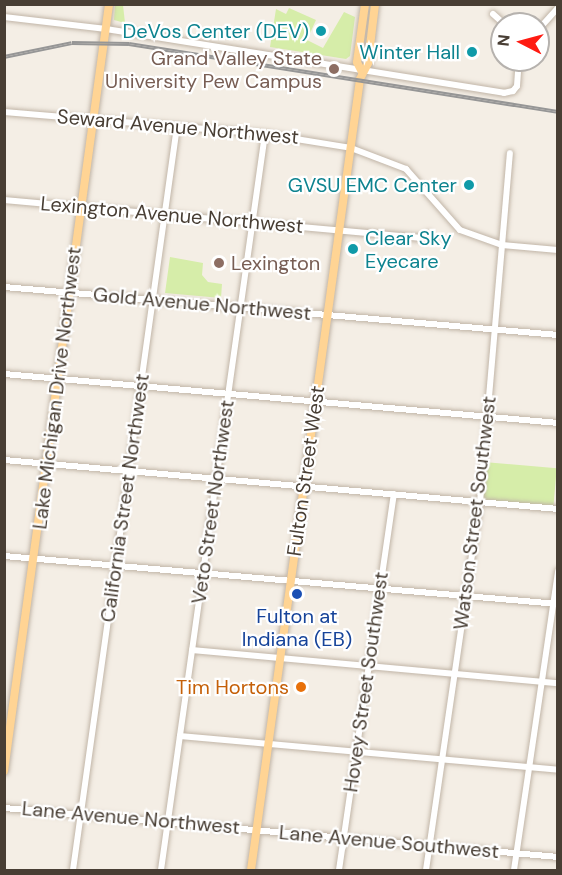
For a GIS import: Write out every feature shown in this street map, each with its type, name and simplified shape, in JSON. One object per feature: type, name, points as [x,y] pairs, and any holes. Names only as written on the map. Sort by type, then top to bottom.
[{"type":"main road","name":"Lake Michigan Drive Northwest","points":[[4,771],[36,558],[57,378],[91,120],[109,4]]},
{"type":"main road","name":"Fulton Street West","points":[[362,72],[357,62],[364,4]]},
{"type":"main road","name":"Fulton Street West","points":[[251,870],[339,230],[362,72],[368,63],[375,4]]},
{"type":"street","points":[[4,17],[106,29],[362,72],[504,93],[513,91],[517,86],[518,72]]},
{"type":"street","name":"Seward Avenue Northwest","points":[[5,112],[265,134],[351,148],[406,169],[460,230],[502,245],[558,250]]},
{"type":"street","name":"California Street Northwest","points":[[73,870],[177,126]]},
{"type":"street","name":"Veto Street Northwest","points":[[161,870],[265,134]]},
{"type":"street","name":"Watson Street Southwest","points":[[426,870],[480,502],[510,153]]},
{"type":"street","name":"Lexington Avenue Northwest","points":[[4,200],[419,238],[429,234]]},
{"type":"street","name":"Gold Avenue Northwest","points":[[4,287],[558,336]]},
{"type":"street","points":[[4,374],[558,423]]},
{"type":"street","points":[[4,460],[558,509]]},
{"type":"street","name":"Hovey Street Southwest","points":[[339,870],[394,494]]},
{"type":"street","points":[[4,556],[555,604]]},
{"type":"street","points":[[514,870],[541,681],[555,604],[558,571]]},
{"type":"street","points":[[192,650],[558,683]]},
{"type":"street","points":[[180,736],[558,770]]},
{"type":"street","name":"Lane Avenue Northwest","points":[[4,808],[257,829]]},
{"type":"street","name":"Lane Avenue Southwest","points":[[257,829],[558,857]]},
{"type":"green space","points":[[115,5],[123,5],[125,23],[114,20]]},
{"type":"green space","points":[[289,8],[316,20],[307,40],[323,48],[344,12],[355,17],[350,56],[346,59],[270,47],[276,9],[286,14]]},
{"type":"green space","points":[[170,257],[203,263],[202,275],[208,282],[222,284],[221,298],[165,293]]},
{"type":"green space","points":[[484,462],[557,468],[553,508],[481,502]]},
{"type":"railway","points":[[4,57],[72,43],[129,44],[558,112]]},
{"type":"place","name":"DeVos Center (DEV)","points":[[321,31]]},
{"type":"place","name":"Winter Hall","points":[[472,52]]},
{"type":"place","name":"Grand Valley State University Pew Campus","points":[[334,69]]},
{"type":"place","name":"GVSU EMC Center","points":[[469,185]]},
{"type":"place","name":"Clear Sky Eyecare","points":[[353,249]]},
{"type":"place","name":"Lexington","points":[[219,263]]},
{"type":"place","name":"Fulton at Indiana (EB)","points":[[297,594]]},
{"type":"place","name":"Tim Hortons","points":[[301,687]]}]
